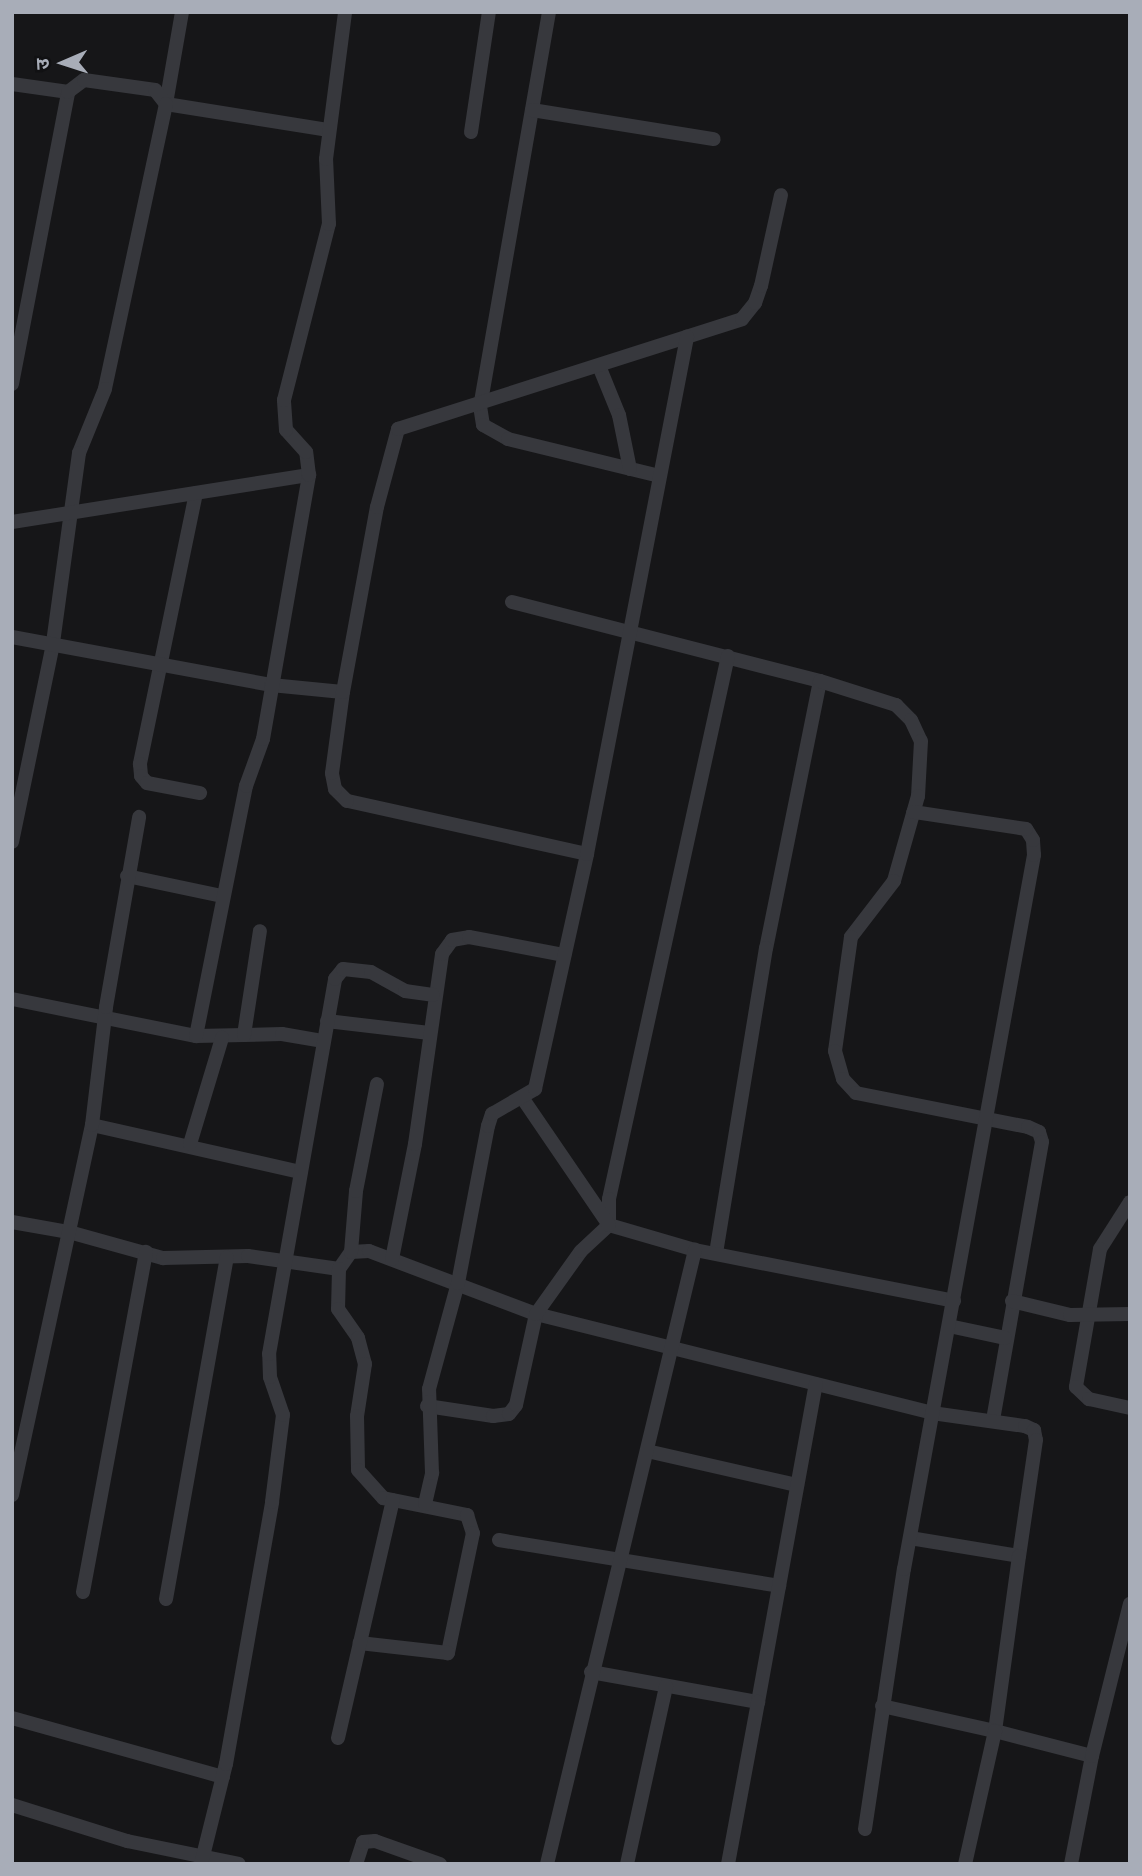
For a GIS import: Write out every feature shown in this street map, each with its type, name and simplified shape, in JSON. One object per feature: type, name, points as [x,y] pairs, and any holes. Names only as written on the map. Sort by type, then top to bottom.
[{"type":"street","points":[[12,842],[53,644],[79,453],[105,389],[166,104],[182,12]]},
{"type":"street","points":[[196,1036],[246,786],[263,739],[309,475],[306,452],[286,429],[284,400],[329,224],[329,130],[345,12]]},
{"type":"street","points":[[471,132],[489,12]]},
{"type":"street","points":[[549,12],[480,406],[489,433],[660,477]]},
{"type":"street","points":[[12,384],[68,93],[85,80],[155,90],[166,104],[329,130]]},
{"type":"street","points":[[12,84],[68,93]]},
{"type":"street","points":[[532,110],[715,139]]},
{"type":"street","points":[[587,854],[347,801],[335,789],[332,773],[343,692],[377,507],[398,429],[480,406],[742,318],[755,303],[781,195]]},
{"type":"street","points":[[425,1504],[432,1473],[427,1406],[458,1283],[488,1126],[492,1114],[523,1099],[535,1089],[587,854],[687,337]]},
{"type":"street","points":[[599,366],[619,415],[630,469]]},
{"type":"street","points":[[12,522],[309,475]]},
{"type":"street","points":[[196,493],[141,776],[147,783],[200,793]]},
{"type":"street","points":[[512,602],[870,693],[896,705],[911,720],[921,741],[922,766],[913,812],[894,881],[851,937],[835,1051],[843,1079],[856,1093],[1028,1127],[1039,1132],[1042,1142],[1005,1338],[993,1421]]},
{"type":"street","points":[[12,638],[271,685],[343,692]]},
{"type":"street","points":[[427,1406],[493,1416],[509,1414],[516,1405],[536,1314],[581,1251],[608,1225],[609,1199],[728,656]]},
{"type":"street","points":[[716,1253],[766,948],[820,681]]},
{"type":"street","points":[[865,1829],[910,1538],[1034,855],[1033,840],[1026,829],[1003,823],[913,812]]},
{"type":"street","points":[[12,1495],[17,1448],[92,1125],[127,876],[139,817]]},
{"type":"street","points":[[127,876],[222,897]]},
{"type":"street","points":[[244,1035],[260,932]]},
{"type":"street","points":[[392,1259],[415,1144],[433,995],[442,954],[452,940],[469,937],[564,955]]},
{"type":"street","points":[[202,1860],[223,1777],[282,1434],[283,1415],[270,1377],[269,1354],[288,1259],[335,979],[344,969],[371,972],[405,991],[433,995]]},
{"type":"street","points":[[12,999],[196,1036],[222,1038],[282,1034],[323,1041]]},
{"type":"street","points":[[327,1021],[429,1033]]},
{"type":"street","points":[[190,1144],[222,1038]]},
{"type":"street","points":[[360,1643],[448,1653],[472,1522],[467,1515],[425,1504],[393,1500],[371,1490],[355,1460],[365,1364],[358,1338],[338,1309],[339,1269],[351,1252],[356,1191],[377,1084]]},
{"type":"street","points":[[523,1099],[608,1225],[695,1250],[954,1301]]},
{"type":"street","points":[[92,1125],[190,1144],[301,1171]]},
{"type":"street","points":[[1130,1202],[1100,1249],[1076,1387],[1089,1399],[1130,1408]]},
{"type":"street","points":[[12,1222],[69,1231],[163,1258],[288,1259],[339,1269]]},
{"type":"street","points":[[547,1864],[591,1672],[623,1560],[695,1250]]},
{"type":"street","points":[[351,1252],[369,1251],[536,1314],[932,1413],[1025,1426],[1034,1430],[1036,1440],[995,1731],[965,1864]]},
{"type":"street","points":[[83,1592],[146,1252]]},
{"type":"street","points":[[166,1599],[227,1257]]},
{"type":"street","points":[[1012,1301],[1088,1315],[1130,1314]]},
{"type":"street","points":[[949,1326],[1005,1338]]},
{"type":"street","points":[[727,1864],[816,1384]]},
{"type":"street","points":[[647,1451],[797,1485]]},
{"type":"street","points":[[338,1738],[393,1500]]},
{"type":"street","points":[[910,1538],[1019,1556]]},
{"type":"street","points":[[499,1540],[779,1586]]},
{"type":"street","points":[[1071,1864],[1091,1756],[1130,1604]]},
{"type":"street","points":[[591,1672],[758,1702]]},
{"type":"street","points":[[627,1864],[666,1686]]},
{"type":"street","points":[[882,1706],[1091,1756]]},
{"type":"street","points":[[12,1718],[223,1777]]},
{"type":"street","points":[[12,1805],[127,1841],[202,1860],[239,1864]]},
{"type":"street","points":[[356,1864],[363,1842],[375,1841],[440,1864]]}]
